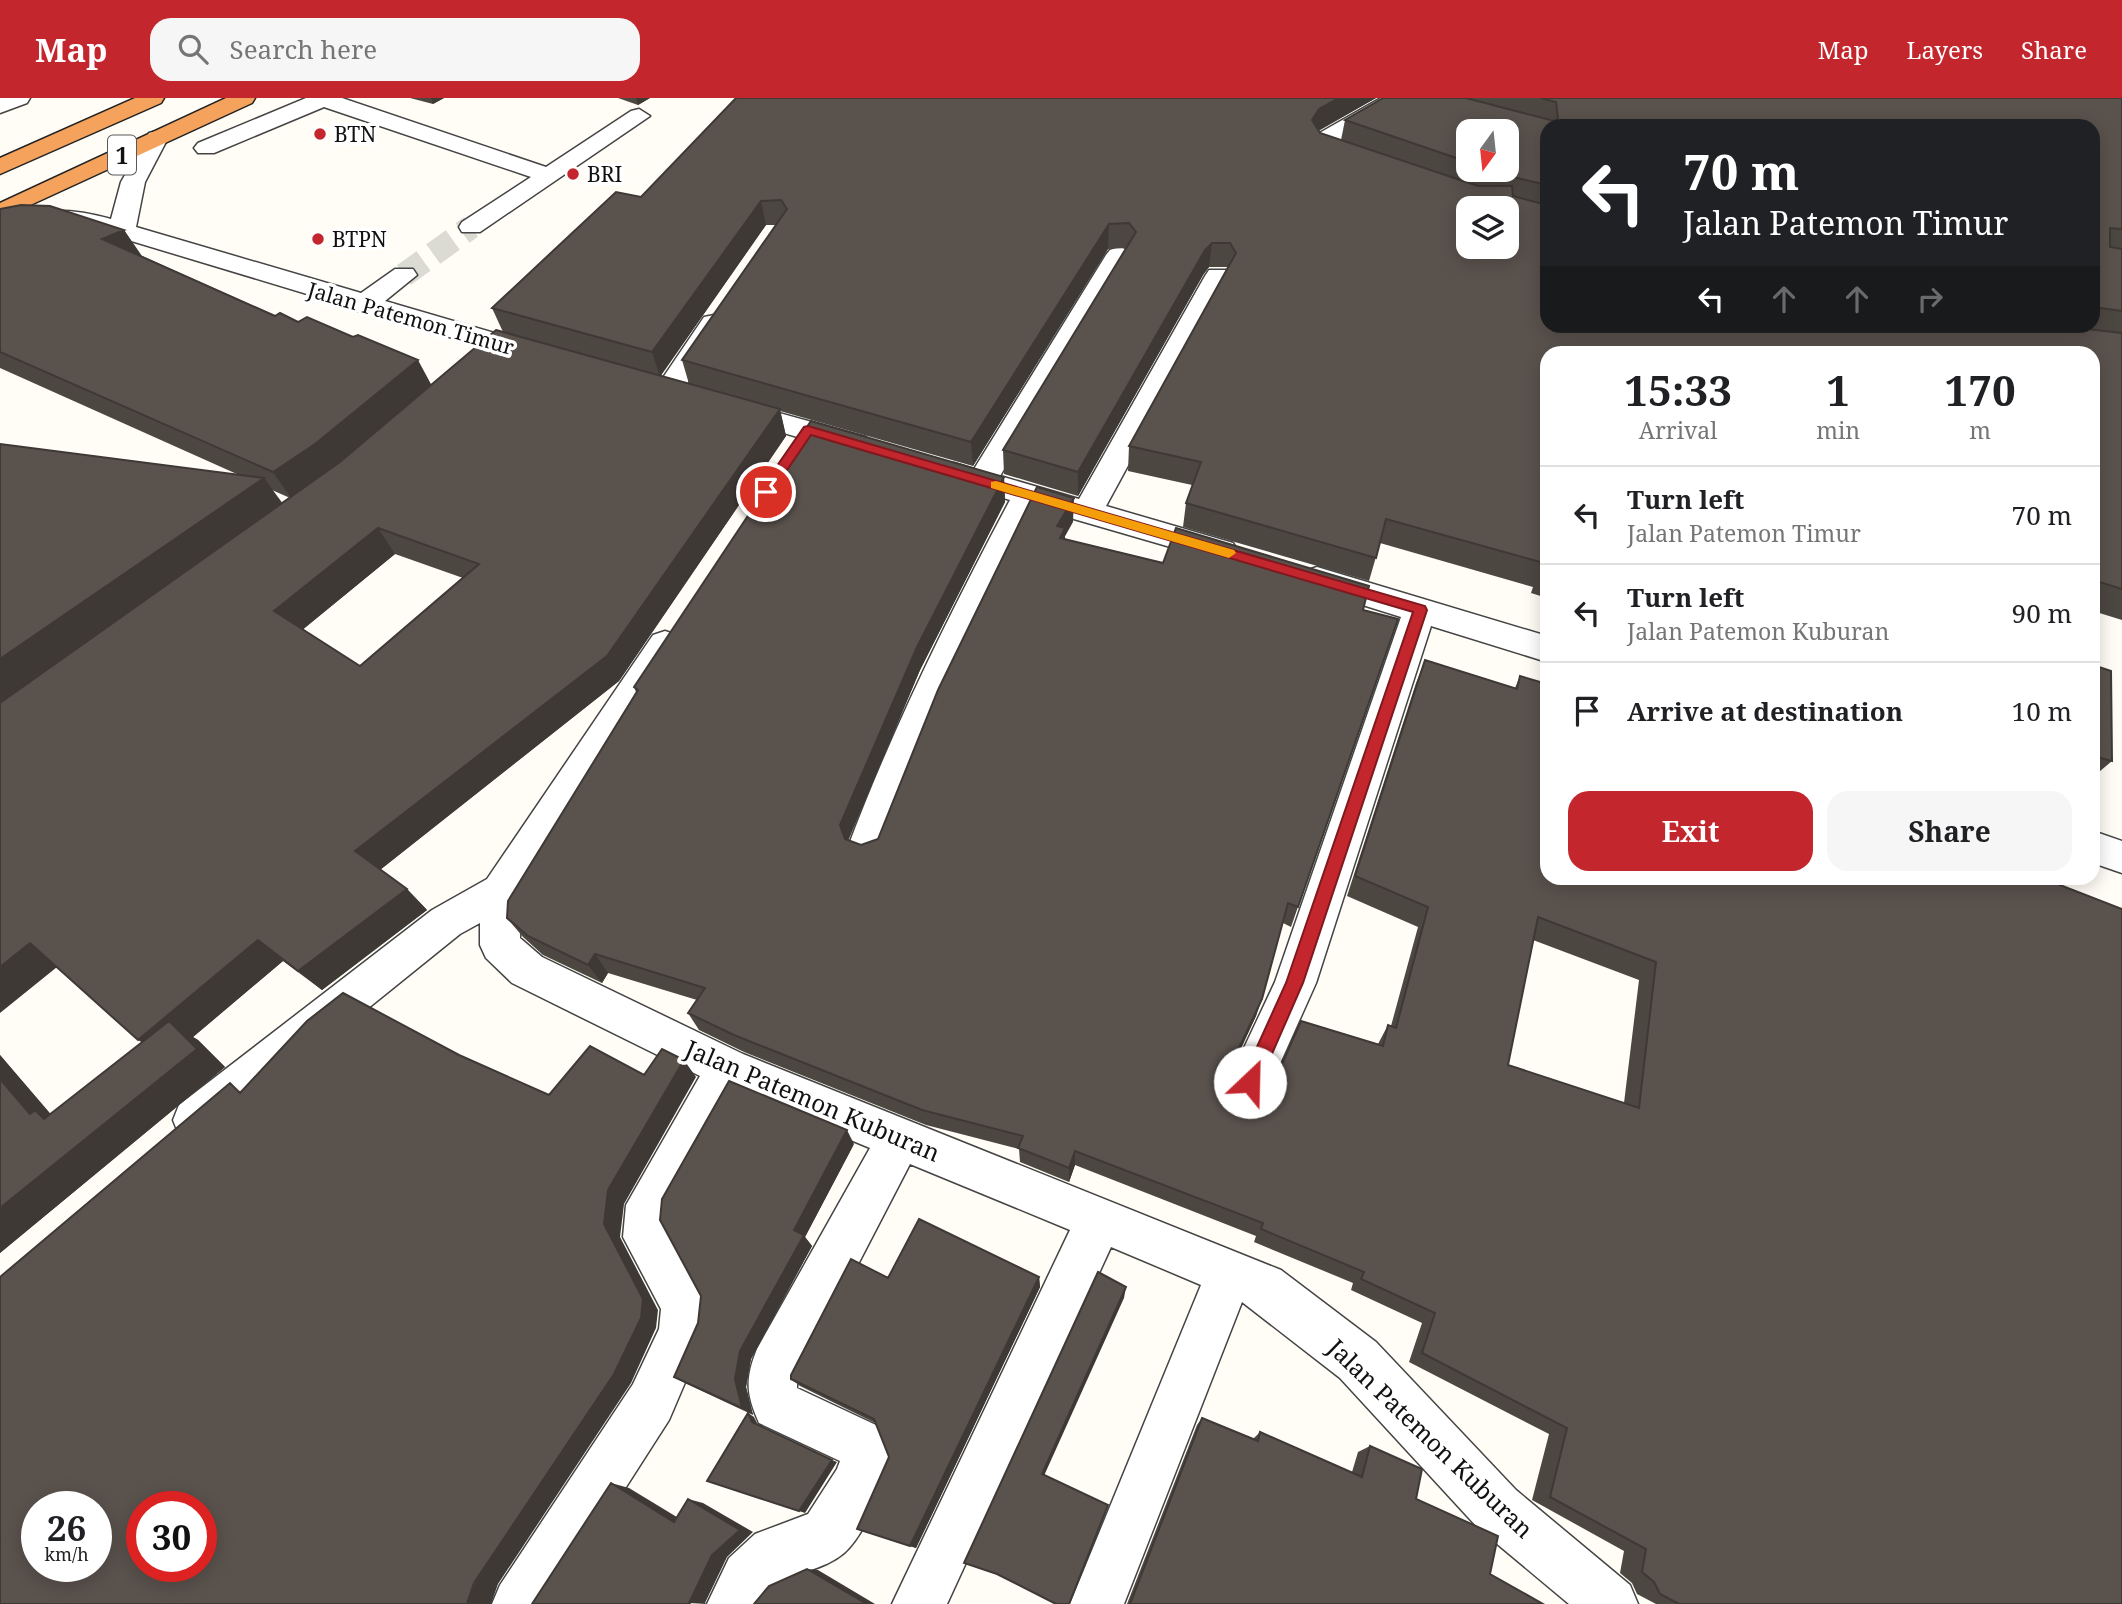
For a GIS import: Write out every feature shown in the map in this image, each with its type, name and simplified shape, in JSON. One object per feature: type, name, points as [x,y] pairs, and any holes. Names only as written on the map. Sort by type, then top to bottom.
[{"type":"highway","name":"1","points":[[0,167],[153,98]]},
{"type":"highway","name":"1","points":[[0,212],[244,98]]},
{"type":"street","points":[[0,106],[19,98]]},
{"type":"street","points":[[206,148],[322,99],[548,175]]},
{"type":"street","points":[[1385,167],[1325,149],[1322,145],[1324,140],[1407,99]]},
{"type":"street","points":[[471,227],[639,116]]},
{"type":"street","points":[[123,231],[129,192],[142,162],[157,138]]},
{"type":"street","name":"Jalan Patemon Timur","points":[[0,229],[40,217],[59,216],[123,231],[362,305],[566,363]]},
{"type":"street","points":[[982,481],[1119,255]]},
{"type":"street","points":[[362,305],[404,275]]},
{"type":"street","points":[[1087,512],[1218,276]]},
{"type":"street","points":[[730,300],[677,393],[888,453]]},
{"type":"street","points":[[474,369],[502,345]]},
{"type":"street","points":[[788,459],[808,430]]},
{"type":"street","points":[[928,465],[1247,559]]},
{"type":"street","points":[[867,847],[889,785],[946,653],[1028,494]]},
{"type":"street","points":[[1287,570],[1540,647]]},
{"type":"street","points":[[1250,1082],[1295,983],[1420,610]]},
{"type":"street","points":[[164,1145],[446,922],[501,891],[680,621]]},
{"type":"street","points":[[2100,849],[2122,857]]},
{"type":"street","name":"Jalan Patemon Kuburan","points":[[501,891],[500,945],[527,970],[728,1068],[1264,1287],[1358,1360],[1497,1509],[1611,1604]]},
{"type":"street","points":[[519,1604],[651,1402],[683,1331],[686,1305],[646,1237],[647,1215],[649,1205],[728,1068]]},
{"type":"street","points":[[734,1604],[748,1577],[774,1553],[811,1543],[827,1533],[859,1483],[866,1461],[860,1444],[778,1405],[770,1392],[771,1379],[775,1367],[900,1137]]},
{"type":"street","points":[[919,1604],[1100,1218]]},
{"type":"street","points":[[1097,1604],[1230,1271]]},
{"type":"building","points":[[736,98],[1339,98],[1319,109],[1312,120],[1320,133],[1456,179],[1456,182],[1478,186],[1512,186],[1513,196],[1456,196],[1456,259],[1519,259],[1519,198],[1540,203],[1540,333],[2100,333],[2100,330],[2122,333],[2122,589],[2100,582],[2100,346],[1540,346],[1540,562],[1386,519],[1376,558],[1186,503],[1201,462],[1129,446],[1236,253],[1230,243],[1212,243],[1205,250],[1078,472],[1003,450],[1136,232],[1129,223],[1109,224],[971,442],[682,360],[787,209],[781,200],[761,201],[652,352],[492,308],[616,192],[641,197]]},
{"type":"building","points":[[1383,98],[1466,98],[1546,119],[1540,119],[1540,183],[1519,178],[1519,119],[1456,119],[1456,158],[1345,120]]},
{"type":"building","points":[[1541,98],[2122,98],[2122,229],[2110,228],[2110,247],[2122,249],[2122,311],[2100,308],[2100,119],[1557,119],[1556,102]]},
{"type":"building","points":[[21,205],[50,206],[124,230],[102,239],[275,316],[280,313],[298,322],[307,317],[418,360],[315,444],[273,472],[0,352],[0,209]]},
{"type":"building","points":[[496,330],[780,409],[607,656],[355,851],[407,889],[298,971],[258,940],[138,1040],[30,943],[0,967],[0,703],[340,462]],"holes":[[[378,528],[479,564],[360,666],[274,611]]]},
{"type":"building","points":[[811,421],[1004,477],[917,647],[840,825],[845,839],[861,845],[878,839],[938,690],[1037,487],[1074,498],[1057,526],[1065,528],[1060,538],[1163,563],[1176,528],[1369,586],[1363,610],[1398,619],[1298,907],[1288,903],[1262,999],[1231,1065],[1238,1082],[1255,1090],[1274,1082],[1301,1021],[1383,1046],[1388,1025],[1396,1028],[1428,907],[1355,876],[1425,660],[1517,689],[1520,676],[1540,682],[1540,885],[2060,885],[2122,909],[2122,1604],[1679,1604],[1660,1594],[1654,1582],[1642,1572],[1646,1549],[1550,1497],[1567,1428],[1422,1353],[1435,1313],[1361,1279],[1364,1272],[1261,1229],[1263,1223],[1075,1151],[1069,1168],[1018,1148],[1023,1136],[922,1110],[734,1035],[688,1013],[705,988],[595,954],[588,965],[528,936],[507,918],[508,901],[638,690],[634,687]],"holes":[[[1538,917],[1656,962],[1639,1108],[1508,1065]]]},
{"type":"building","points":[[0,444],[264,478],[0,659]]},
{"type":"building","points":[[2100,667],[2111,671],[2112,761],[2100,758]]},
{"type":"building","points":[[343,993],[459,1055],[549,1095],[590,1046],[644,1075],[662,1049],[684,1060],[608,1190],[604,1224],[643,1299],[641,1318],[614,1374],[474,1583],[467,1604],[0,1604],[0,1277],[230,1083],[240,1093],[307,1021]]},
{"type":"building","points":[[169,1021],[197,1049],[0,1208],[0,1079],[30,1114],[35,1110],[44,1119]]},
{"type":"building","points":[[729,1081],[847,1130],[794,1230],[804,1235],[740,1351],[735,1379],[742,1408],[674,1377],[698,1323],[701,1296],[660,1220],[662,1199]]},
{"type":"building","points":[[919,1219],[1039,1277],[910,1546],[857,1529],[889,1457],[874,1419],[791,1379],[791,1375],[851,1259],[888,1278]]},
{"type":"building","points":[[1098,1272],[1126,1287],[1042,1474],[1108,1505],[1069,1604],[1056,1604],[997,1574],[964,1563]]},
{"type":"building","points":[[748,1413],[752,1422],[832,1460],[799,1511],[707,1481]]},
{"type":"building","points":[[1202,1418],[1258,1441],[1260,1432],[1362,1477],[1370,1446],[1422,1469],[1416,1499],[1498,1536],[1490,1574],[1543,1604],[1130,1604]]},
{"type":"building","points":[[611,1483],[674,1522],[688,1499],[740,1530],[712,1555],[690,1604],[532,1604]]},
{"type":"building","points":[[807,1569],[867,1604],[754,1604],[769,1586]]},
{"type":"tunnel","points":[[404,275],[471,227]]},
{"type":"slow traffic","points":[[996,485],[1229,553]]},
{"type":"place","name":"BTN","points":[[320,134]]},
{"type":"place","name":"BRI","points":[[573,174]]},
{"type":"place","name":"BTPN","points":[[318,239]]},
{"type":"route","points":[[766,492],[808,430],[1420,610],[1295,983],[1250,1082]]}]
